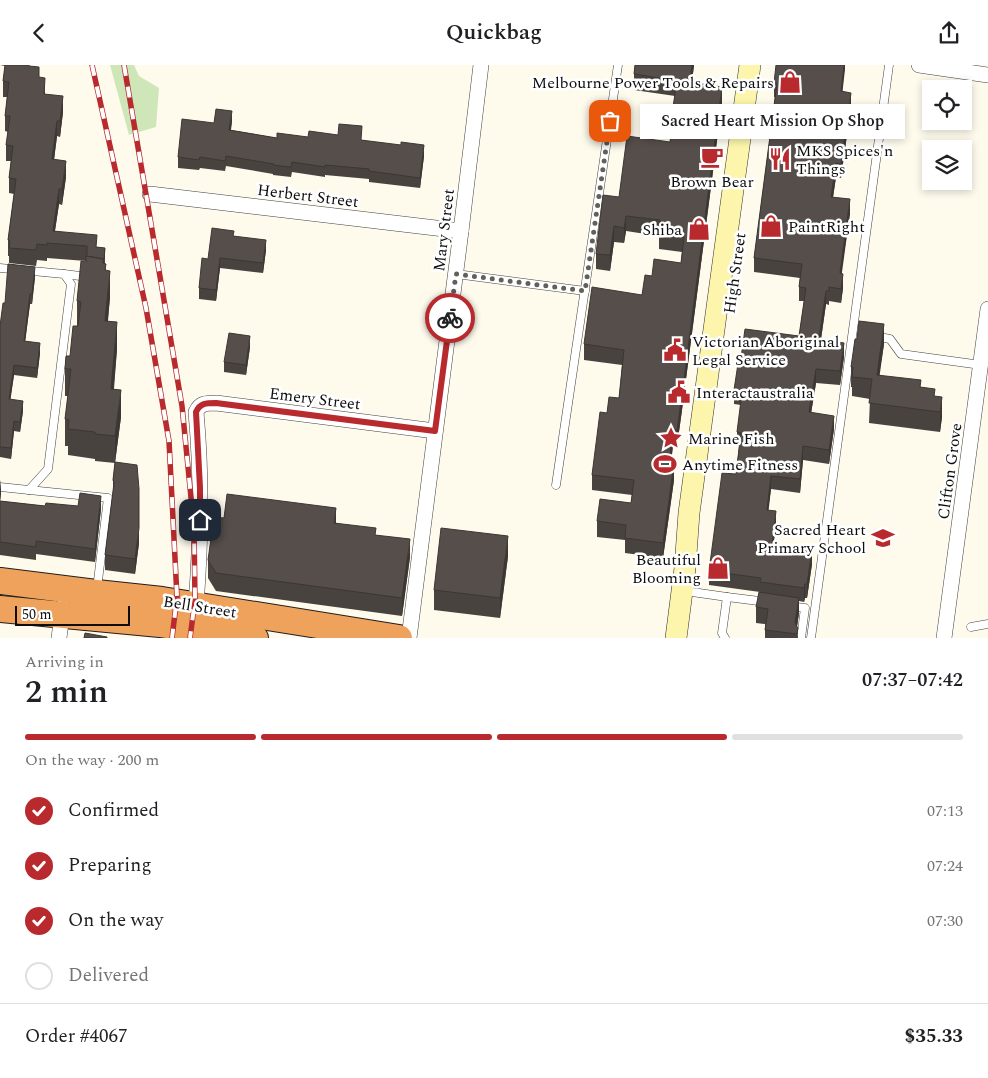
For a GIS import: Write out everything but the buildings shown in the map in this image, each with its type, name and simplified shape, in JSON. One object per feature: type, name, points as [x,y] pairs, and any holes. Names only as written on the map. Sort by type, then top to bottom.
[{"type":"highway","name":"Bell Street","points":[[0,581],[162,600],[399,638]]},
{"type":"highway","name":"Bell Street","points":[[0,609],[60,627],[160,624],[255,638]]},
{"type":"main road","name":"High Street","points":[[676,638],[685,568],[689,513],[750,65]]},
{"type":"main road","name":"High Street","points":[[685,568],[701,515],[761,65]]},
{"type":"main road","points":[[658,638],[681,601]]},
{"type":"street","name":"Mary Street","points":[[409,638],[481,65]]},
{"type":"street","points":[[919,65],[988,75]]},
{"type":"street","name":"Herbert Street","points":[[150,193],[461,231]]},
{"type":"street","name":"Clifton Grove","points":[[944,638],[988,309]]},
{"type":"street","name":"Emery Street","points":[[196,605],[200,554],[200,488],[196,412],[203,403],[216,403],[435,431]]},
{"type":"street","points":[[60,627],[65,589]]},
{"type":"lane","points":[[556,485],[618,65]]},
{"type":"lane","points":[[811,638],[858,334],[889,65]]},
{"type":"lane","points":[[0,268],[97,279]]},
{"type":"lane","points":[[29,490],[48,469],[71,284],[64,274]]},
{"type":"lane","points":[[456,274],[585,291]]},
{"type":"lane","points":[[858,334],[890,339],[901,354],[981,365]]},
{"type":"lane","points":[[0,487],[108,498],[96,593]]},
{"type":"lane","points":[[725,638],[722,633],[727,597]]},
{"type":"lane","points":[[681,601],[727,597],[805,608],[801,638]]},
{"type":"lane","points":[[971,627],[988,624]]},
{"type":"green space","points":[[110,65],[134,65],[139,76],[159,88],[156,127],[129,135]]},
{"type":"railway","points":[[92,65],[146,308],[169,441],[177,597],[172,638]]},
{"type":"railway","points":[[124,65],[182,406],[194,528],[195,600],[190,638]]},
{"type":"way so far","points":[[450,318],[456,274],[585,291],[610,121]]},
{"type":"place","name":"Melbourne Power Tools & Repairs","points":[[790,82]]},
{"type":"place","name":"Sacred Heart Mission Op Shop","points":[[610,121]]},
{"type":"place","name":"Brown Bear","points":[[712,157]]},
{"type":"place","name":"MKS Spices'n Things","points":[[780,159]]},
{"type":"place","name":"PaintRight","points":[[771,226]]},
{"type":"place","name":"Shiba","points":[[699,229]]},
{"type":"place","name":"Victorian Aboriginal Legal Service","points":[[675,350]]},
{"type":"place","name":"Interactaustralia","points":[[679,392]]},
{"type":"place","name":"Marine Fish","points":[[671,438]]},
{"type":"place","name":"Anytime Fitness","points":[[665,464]]},
{"type":"place","name":"Sacred Heart Primary School","points":[[883,538]]},
{"type":"place","name":"Beautiful Blooming","points":[[718,568]]},
{"type":"route","points":[[200,520],[196,412],[198,407],[203,403],[216,403],[435,431],[450,318]]}]
